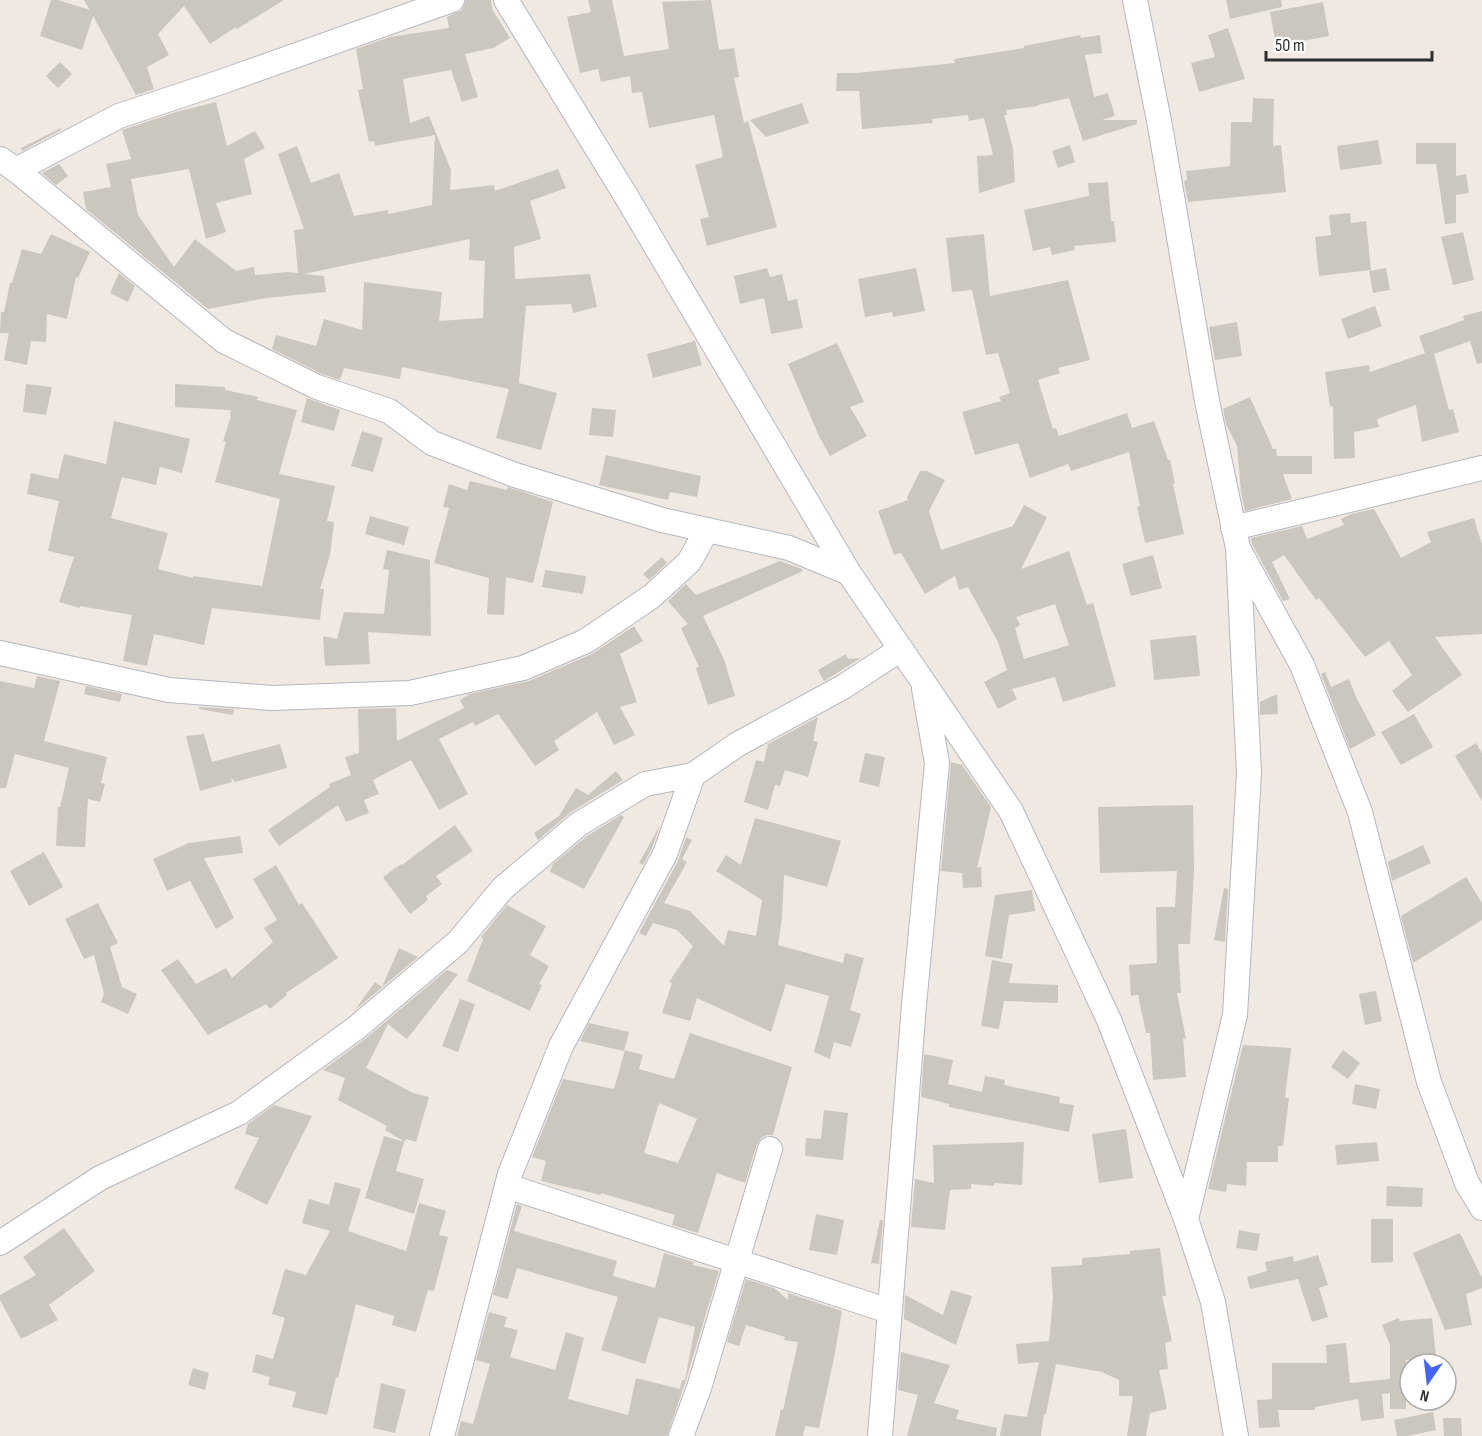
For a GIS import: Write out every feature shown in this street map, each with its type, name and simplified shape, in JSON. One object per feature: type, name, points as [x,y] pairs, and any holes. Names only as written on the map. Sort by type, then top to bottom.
[{"type":"street","points":[[452,0],[119,116],[8,164],[224,341],[317,387],[389,411],[432,443],[515,475],[662,520],[789,548],[849,573]]},
{"type":"street","points":[[506,0],[626,196],[849,573],[1011,811],[1109,1020],[1186,1219],[1213,1302],[1236,1436]]},
{"type":"street","points":[[1136,0],[1207,401],[1236,538],[1249,773],[1235,1015],[1186,1219]]},
{"type":"street","points":[[1236,538],[1482,468]]},
{"type":"street","points":[[0,653],[169,690],[272,698],[410,693],[523,668],[586,641],[659,589],[689,562],[707,530]]},
{"type":"street","points":[[1236,538],[1302,665],[1360,812],[1429,1082],[1467,1183],[1482,1208]]},
{"type":"street","points":[[0,1243],[100,1178],[239,1113],[356,1028],[458,942],[502,888],[579,824],[645,784],[693,775],[738,744],[843,687],[901,649]]},
{"type":"street","points":[[880,1436],[913,1017],[937,763],[923,681]]},
{"type":"street","points":[[442,1436],[507,1186],[561,1046],[664,854],[693,775]]},
{"type":"street","points":[[681,1436],[699,1388],[770,1149]]},
{"type":"street","points":[[507,1186],[889,1311]]},
{"type":"building","points":[[51,0],[90,10],[84,0],[284,0],[210,44],[184,6],[158,34],[169,55],[147,67],[154,89],[136,95],[93,16],[82,50],[40,36]]},
{"type":"building","points":[[466,0],[491,0],[492,9],[510,38],[493,48],[465,54],[478,97],[462,102],[451,70],[403,79],[410,123],[429,116],[451,170],[450,190],[494,185],[495,191],[558,169],[566,188],[530,201],[541,239],[514,247],[515,279],[590,274],[597,307],[573,313],[571,304],[526,306],[519,383],[557,393],[541,450],[496,438],[509,389],[402,367],[400,379],[344,368],[340,380],[322,374],[272,349],[276,335],[316,346],[324,319],[362,330],[364,282],[442,292],[439,321],[483,318],[485,261],[469,260],[470,239],[304,274],[324,276],[326,292],[266,298],[208,309],[86,209],[83,192],[111,187],[106,164],[131,159],[122,130],[176,112],[216,102],[227,146],[255,131],[265,148],[244,159],[252,194],[216,203],[226,232],[206,239],[189,169],[131,179],[138,215],[174,267],[195,239],[236,271],[254,267],[255,275],[298,273],[294,230],[304,229],[278,154],[297,146],[311,183],[339,173],[354,216],[388,210],[388,214],[432,205],[435,135],[375,146],[374,141],[369,142],[358,90],[363,89],[356,49],[390,37],[449,28],[447,17],[462,10]]},
{"type":"building","points":[[588,0],[612,0],[624,56],[669,49],[662,2],[711,0],[719,50],[734,48],[739,77],[734,78],[744,123],[748,121],[777,227],[707,246],[700,219],[709,217],[695,165],[723,157],[714,115],[649,128],[642,92],[632,93],[630,76],[601,82],[598,69],[580,73],[567,17],[591,12]]},
{"type":"building","points":[[1226,0],[1281,0],[1282,7],[1230,19]]},
{"type":"building","points":[[1323,2],[1329,36],[1276,46],[1270,12]]},
{"type":"building","points":[[1228,28],[1245,79],[1199,92],[1191,63],[1215,57],[1208,35]]},
{"type":"building","points":[[1080,35],[1081,38],[1100,35],[1102,53],[1085,55],[1094,97],[1108,93],[1115,116],[1102,120],[1137,120],[1137,124],[1083,141],[1069,98],[1038,106],[1006,110],[1007,115],[1004,115],[1013,148],[1015,182],[979,193],[977,156],[993,155],[984,118],[969,121],[968,115],[932,119],[933,123],[862,129],[859,91],[836,91],[837,73],[955,63],[954,59],[1024,48],[1024,46]]},
{"type":"building","points":[[60,62],[72,74],[58,88],[46,76]]},
{"type":"building","points":[[1253,98],[1274,99],[1273,146],[1281,145],[1286,192],[1188,202],[1184,181],[1187,180],[1186,171],[1230,166],[1231,122],[1252,122]]},
{"type":"building","points":[[802,103],[809,123],[766,137],[750,120]]},
{"type":"building","points":[[61,128],[61,130],[22,151],[21,148]]},
{"type":"building","points":[[1378,140],[1382,164],[1340,170],[1337,146]]},
{"type":"building","points":[[1416,143],[1456,143],[1456,176],[1466,174],[1469,193],[1456,195],[1456,223],[1445,224],[1436,164],[1416,164]]},
{"type":"building","points":[[1070,145],[1075,162],[1058,168],[1052,151]]},
{"type":"building","points":[[59,164],[68,176],[56,185],[42,173]]},
{"type":"building","points":[[1108,182],[1111,221],[1114,221],[1116,242],[1074,246],[1075,250],[1052,255],[1050,247],[1033,251],[1024,210],[1089,196],[1088,183]]},
{"type":"building","points":[[1350,213],[1351,223],[1366,221],[1371,270],[1319,276],[1315,237],[1331,235],[1329,215]]},
{"type":"building","points":[[1463,232],[1474,280],[1453,285],[1441,237]]},
{"type":"building","points":[[51,234],[90,252],[78,278],[76,277],[67,319],[47,314],[46,342],[31,341],[27,365],[4,360],[9,333],[0,333],[1,312],[4,312],[10,283],[12,283],[22,249],[41,254]]},
{"type":"building","points":[[984,234],[990,296],[1068,280],[1090,360],[1058,368],[1060,373],[1038,380],[1053,429],[1056,428],[1059,436],[1127,413],[1132,428],[1154,421],[1168,460],[1170,460],[1184,534],[1145,543],[1129,452],[1071,471],[1068,464],[1030,478],[1018,443],[975,455],[962,412],[1001,401],[999,397],[1010,393],[998,353],[986,355],[972,290],[952,292],[946,238]]},
{"type":"building","points":[[767,268],[770,277],[782,274],[788,301],[797,299],[803,328],[771,334],[764,298],[740,304],[734,276]]},
{"type":"building","points":[[916,268],[925,311],[893,317],[892,312],[865,317],[858,279]]},
{"type":"building","points":[[1386,268],[1390,290],[1373,293],[1369,271]]},
{"type":"building","points":[[119,273],[135,286],[128,302],[110,293]]},
{"type":"building","points":[[1375,306],[1382,326],[1348,339],[1341,319]]},
{"type":"building","points":[[1482,311],[1482,363],[1477,364],[1470,341],[1434,354],[1449,410],[1453,409],[1459,432],[1422,442],[1416,405],[1377,419],[1379,427],[1354,432],[1355,458],[1334,459],[1333,406],[1330,407],[1325,372],[1369,365],[1370,372],[1425,353],[1419,336],[1464,320],[1463,316]]},
{"type":"building","points":[[1237,322],[1242,356],[1215,360],[1209,327]]},
{"type":"building","points":[[695,341],[702,365],[653,378],[647,354]]},
{"type":"building","points":[[837,343],[864,402],[850,407],[867,436],[830,456],[788,364]]},
{"type":"building","points":[[26,384],[52,387],[46,415],[23,412]]},
{"type":"building","points":[[175,384],[225,387],[225,390],[258,397],[257,400],[297,410],[279,474],[335,486],[327,521],[334,522],[330,555],[320,589],[324,589],[320,620],[212,608],[204,645],[154,634],[147,666],[123,661],[132,615],[80,606],[80,608],[59,602],[74,557],[48,551],[59,501],[27,494],[31,473],[58,479],[64,454],[106,464],[114,421],[190,439],[182,473],[160,467],[156,485],[122,477],[111,518],[168,533],[158,569],[193,578],[193,576],[262,586],[280,499],[215,482],[226,442],[223,441],[231,410],[175,407]]},
{"type":"building","points":[[1250,397],[1273,449],[1276,449],[1277,456],[1312,456],[1312,474],[1283,474],[1292,499],[1245,511],[1237,446],[1226,424],[1223,409]]},
{"type":"building","points":[[307,398],[340,410],[334,431],[301,422]]},
{"type":"building","points":[[592,408],[616,410],[613,437],[589,435]]},
{"type":"building","points":[[362,431],[383,438],[373,472],[351,466]]},
{"type":"building","points":[[606,455],[701,476],[697,497],[670,492],[668,500],[599,485]]},
{"type":"building","points":[[920,471],[927,471],[945,480],[929,511],[941,550],[1013,526],[1024,505],[1047,517],[1021,569],[1069,551],[1087,605],[1093,603],[1116,686],[1063,702],[1055,677],[1012,689],[1017,699],[998,709],[984,682],[1007,670],[998,642],[968,587],[959,590],[955,576],[925,594],[901,553],[894,555],[878,511],[908,500],[907,497]],"holes":[[[1055,604],[1069,645],[1024,659],[1015,628],[1020,625],[1016,617]]]},
{"type":"building","points":[[470,481],[507,490],[508,487],[553,502],[533,583],[506,577],[504,615],[487,614],[489,578],[434,563],[449,508],[443,507],[449,484],[467,490]]},
{"type":"building","points":[[1374,509],[1401,558],[1431,542],[1427,532],[1474,518],[1482,545],[1482,634],[1435,637],[1462,675],[1408,712],[1392,691],[1412,675],[1389,641],[1365,657],[1319,598],[1316,600],[1284,555],[1272,562],[1290,599],[1283,601],[1252,544],[1251,538],[1302,526],[1307,539],[1344,525],[1341,519],[1351,514]]},
{"type":"building","points":[[370,516],[409,527],[404,545],[365,534]]},
{"type":"building","points":[[387,550],[430,560],[431,636],[368,632],[370,664],[325,666],[323,636],[337,639],[344,612],[384,614],[389,570],[383,569]]},
{"type":"building","points":[[1153,555],[1162,588],[1131,596],[1122,564]]},
{"type":"building","points":[[662,557],[667,563],[649,580],[643,574]]},
{"type":"building","points":[[780,561],[803,571],[703,616],[724,659],[735,696],[708,705],[696,668],[699,667],[681,628],[688,624],[668,601],[686,584],[696,595]]},
{"type":"building","points":[[545,570],[586,576],[583,594],[542,587]]},
{"type":"building","points":[[634,626],[643,641],[620,654],[637,702],[620,707],[635,735],[614,745],[597,712],[554,741],[559,750],[535,766],[498,714],[475,726],[473,722],[439,739],[468,794],[439,810],[411,760],[373,780],[379,794],[364,800],[369,813],[346,822],[338,805],[279,846],[268,830],[330,787],[329,784],[351,775],[345,757],[359,753],[358,709],[396,708],[397,741],[464,708],[460,700],[469,694],[529,681],[592,654]]},
{"type":"building","points":[[1196,635],[1200,676],[1154,680],[1150,640]]},
{"type":"building","points":[[846,654],[848,659],[861,658],[824,681],[818,670]]},
{"type":"building","points":[[1325,672],[1331,687],[1349,679],[1376,735],[1350,749],[1321,674]]},
{"type":"building","points":[[37,676],[60,681],[44,741],[107,757],[101,783],[105,784],[100,802],[88,799],[85,847],[56,846],[58,807],[60,807],[69,768],[15,754],[6,788],[0,788],[0,681],[34,688]]},
{"type":"building","points":[[86,686],[122,694],[120,702],[84,694]]},
{"type":"building","points":[[1277,694],[1278,714],[1260,715],[1260,702]]},
{"type":"building","points":[[199,707],[234,709],[233,715],[199,709]]},
{"type":"building","points":[[1414,714],[1433,747],[1401,765],[1381,732]]},
{"type":"building","points":[[818,717],[813,741],[818,742],[808,777],[785,770],[780,786],[775,785],[768,810],[744,802],[756,760],[764,762],[768,744]]},
{"type":"building","points":[[204,734],[212,762],[280,744],[287,768],[235,782],[231,777],[232,782],[200,791],[186,736]]},
{"type":"building","points":[[1476,743],[1482,753],[1482,801],[1455,756]]},
{"type":"building","points":[[865,753],[885,757],[879,787],[859,782]]},
{"type":"building","points":[[951,762],[962,765],[991,807],[977,868],[981,867],[982,887],[963,888],[962,873],[941,871]]},
{"type":"building","points":[[616,771],[623,780],[571,812],[538,840],[534,833],[559,816],[576,788],[588,795]]},
{"type":"building","points":[[1193,805],[1194,871],[1190,944],[1178,944],[1181,993],[1177,993],[1186,1039],[1183,1038],[1186,1077],[1153,1080],[1150,1033],[1146,1033],[1138,995],[1131,996],[1129,965],[1157,963],[1156,907],[1175,907],[1177,871],[1100,873],[1098,807]]},
{"type":"building","points":[[621,815],[624,817],[584,889],[550,872],[553,864],[587,836]]},
{"type":"building","points":[[755,818],[841,841],[827,887],[784,875],[778,945],[843,963],[845,953],[864,958],[850,1010],[861,1014],[851,1047],[834,1042],[830,1059],[814,1052],[829,996],[786,984],[771,1032],[697,998],[690,1021],[662,1013],[672,983],[669,982],[693,946],[677,930],[653,923],[646,936],[639,933],[678,861],[686,837],[692,840],[682,859],[687,862],[664,903],[690,911],[724,946],[728,930],[756,936],[762,900],[716,871],[726,855],[741,865]]},
{"type":"building","points":[[455,825],[473,851],[436,876],[442,884],[426,896],[428,900],[410,914],[383,877]]},
{"type":"building","points":[[660,825],[652,848],[643,865],[639,863]]},
{"type":"building","points":[[240,836],[243,853],[204,858],[234,918],[216,929],[190,881],[167,891],[153,859],[189,843]]},
{"type":"building","points":[[1423,845],[1431,863],[1392,881],[1388,862]]},
{"type":"building","points":[[44,852],[63,887],[29,906],[10,871]]},
{"type":"building","points":[[276,865],[299,905],[302,903],[338,958],[286,993],[287,995],[270,1009],[266,1004],[208,1035],[161,970],[178,959],[196,984],[226,968],[232,978],[273,942],[264,928],[277,920],[253,879]]},
{"type":"building","points":[[1466,877],[1482,903],[1482,920],[1413,963],[1401,916]]},
{"type":"building","points":[[1224,888],[1228,889],[1225,942],[1214,940]]},
{"type":"building","points":[[1032,890],[1035,911],[1009,915],[1002,959],[985,956],[995,895]]},
{"type":"building","points":[[98,903],[118,943],[110,947],[122,987],[137,994],[128,1014],[101,1002],[104,994],[94,955],[84,959],[65,919]]},
{"type":"building","points":[[507,905],[546,926],[530,955],[549,966],[539,984],[542,985],[530,1011],[467,981],[483,939],[481,937]]},
{"type":"building","points":[[399,948],[418,957],[355,1010],[375,982],[382,987]]},
{"type":"building","points":[[992,960],[1013,964],[1009,983],[1058,985],[1058,1003],[1004,1001],[999,1029],[981,1026]]},
{"type":"building","points":[[447,970],[458,974],[407,1039],[388,1024],[366,1068],[413,1093],[429,1097],[416,1142],[406,1139],[405,1142],[385,1130],[387,1126],[338,1100],[345,1078],[323,1070],[365,1039]]},
{"type":"building","points":[[1376,991],[1382,1021],[1365,1025],[1359,994]]},
{"type":"building","points":[[460,999],[475,1004],[458,1052],[442,1046]]},
{"type":"building","points":[[589,1023],[629,1032],[624,1051],[580,1041]]},
{"type":"building","points":[[690,1033],[792,1067],[773,1135],[766,1135],[757,1144],[745,1183],[717,1173],[698,1233],[672,1225],[675,1215],[601,1193],[601,1195],[541,1181],[546,1161],[532,1157],[563,1079],[614,1089],[625,1050],[643,1055],[639,1069],[674,1079]],"holes":[[[659,1103],[697,1119],[678,1163],[644,1153]]]},
{"type":"building","points":[[1243,1045],[1291,1048],[1285,1098],[1289,1098],[1283,1146],[1278,1146],[1278,1162],[1247,1162],[1246,1186],[1227,1184],[1226,1192],[1208,1189]]},
{"type":"building","points":[[1343,1050],[1360,1063],[1348,1079],[1331,1067]]},
{"type":"building","points":[[924,1054],[953,1060],[948,1084],[982,1092],[985,1076],[1005,1080],[1004,1085],[1060,1097],[1059,1103],[1074,1105],[1069,1132],[949,1107],[949,1104],[921,1097]]},
{"type":"building","points":[[1355,1084],[1380,1089],[1376,1109],[1352,1104]]},
{"type":"building","points":[[274,1105],[312,1116],[267,1205],[234,1188],[259,1138],[245,1134],[248,1124]]},
{"type":"building","points":[[824,1110],[848,1113],[843,1160],[805,1156],[806,1138],[821,1139]]},
{"type":"building","points":[[1126,1129],[1133,1178],[1099,1183],[1092,1134]]},
{"type":"building","points":[[384,1136],[404,1142],[396,1171],[424,1179],[414,1214],[365,1198]]},
{"type":"building","points":[[1024,1142],[1022,1185],[971,1184],[971,1189],[950,1190],[945,1230],[911,1227],[915,1179],[934,1183],[933,1145]]},
{"type":"building","points":[[1377,1142],[1379,1161],[1337,1165],[1335,1145]]},
{"type":"building","points":[[335,1182],[361,1189],[348,1231],[406,1251],[419,1203],[446,1211],[439,1235],[448,1237],[434,1291],[428,1290],[416,1332],[392,1325],[394,1316],[356,1304],[327,1415],[292,1407],[296,1392],[268,1385],[270,1377],[252,1372],[256,1354],[273,1359],[285,1318],[272,1314],[285,1269],[306,1275],[330,1231],[302,1223],[309,1199],[329,1205]]},
{"type":"building","points":[[1387,1186],[1423,1188],[1422,1207],[1386,1206]]},
{"type":"building","points":[[517,1204],[522,1206],[514,1231],[617,1261],[613,1276],[655,1288],[664,1253],[694,1262],[693,1265],[719,1271],[685,1383],[667,1436],[457,1436],[461,1421],[473,1424],[490,1364],[476,1360],[489,1312],[507,1317],[504,1327],[518,1330],[510,1357],[555,1370],[566,1332],[584,1338],[568,1399],[628,1415],[636,1378],[680,1389],[682,1380],[685,1380],[695,1327],[659,1317],[645,1364],[601,1350],[618,1297],[517,1268],[508,1299],[493,1295]]},
{"type":"building","points":[[816,1214],[844,1220],[837,1255],[809,1250]]},
{"type":"building","points":[[1371,1219],[1393,1219],[1393,1262],[1371,1263]]},
{"type":"building","points":[[880,1220],[883,1220],[879,1264],[871,1263]]},
{"type":"building","points":[[64,1228],[95,1271],[49,1305],[58,1320],[21,1339],[0,1300],[0,1295],[36,1275],[23,1257]]},
{"type":"building","points":[[1239,1230],[1260,1234],[1257,1251],[1236,1248]]},
{"type":"building","points":[[1460,1233],[1482,1278],[1482,1288],[1466,1294],[1472,1325],[1445,1330],[1413,1253]]},
{"type":"building","points":[[1160,1248],[1166,1296],[1162,1296],[1172,1341],[1165,1343],[1168,1369],[1159,1370],[1167,1409],[1150,1413],[1146,1436],[1127,1436],[1133,1396],[1119,1396],[1119,1380],[1102,1372],[1056,1364],[1041,1436],[1000,1436],[1004,1414],[1027,1417],[1039,1362],[1018,1364],[1016,1344],[1049,1341],[1053,1298],[1051,1267],[1082,1265],[1082,1258],[1130,1254],[1130,1251]]},
{"type":"building","points":[[1318,1255],[1328,1285],[1319,1288],[1328,1317],[1312,1322],[1298,1279],[1250,1289],[1247,1277],[1267,1271],[1265,1262],[1293,1256],[1294,1262]]},
{"type":"building","points":[[746,1279],[774,1288],[788,1300],[788,1293],[842,1311],[819,1428],[805,1426],[803,1436],[775,1436],[798,1342],[784,1340],[785,1337],[746,1325],[739,1346],[727,1342]]},
{"type":"building","points":[[951,1290],[972,1296],[956,1345],[904,1319],[905,1295],[943,1315]]},
{"type":"building","points":[[1399,1318],[1400,1321],[1432,1318],[1435,1352],[1398,1352],[1398,1409],[1390,1409],[1390,1393],[1382,1394],[1384,1418],[1361,1421],[1358,1399],[1315,1407],[1315,1410],[1278,1410],[1280,1427],[1259,1428],[1257,1400],[1272,1399],[1272,1363],[1327,1363],[1326,1345],[1346,1343],[1350,1383],[1390,1379],[1390,1345],[1382,1325]]},
{"type":"building","points":[[901,1352],[950,1365],[934,1403],[959,1410],[956,1419],[997,1428],[996,1436],[907,1436],[918,1395],[898,1390]]},
{"type":"building","points":[[193,1368],[209,1373],[205,1390],[188,1385]]},
{"type":"building","points":[[381,1383],[406,1390],[395,1433],[373,1428]]},
{"type":"building","points":[[1433,1412],[1436,1430],[1397,1436],[1394,1420]]},
{"type":"building","points":[[1443,1418],[1461,1418],[1462,1436],[1444,1436]]}]
